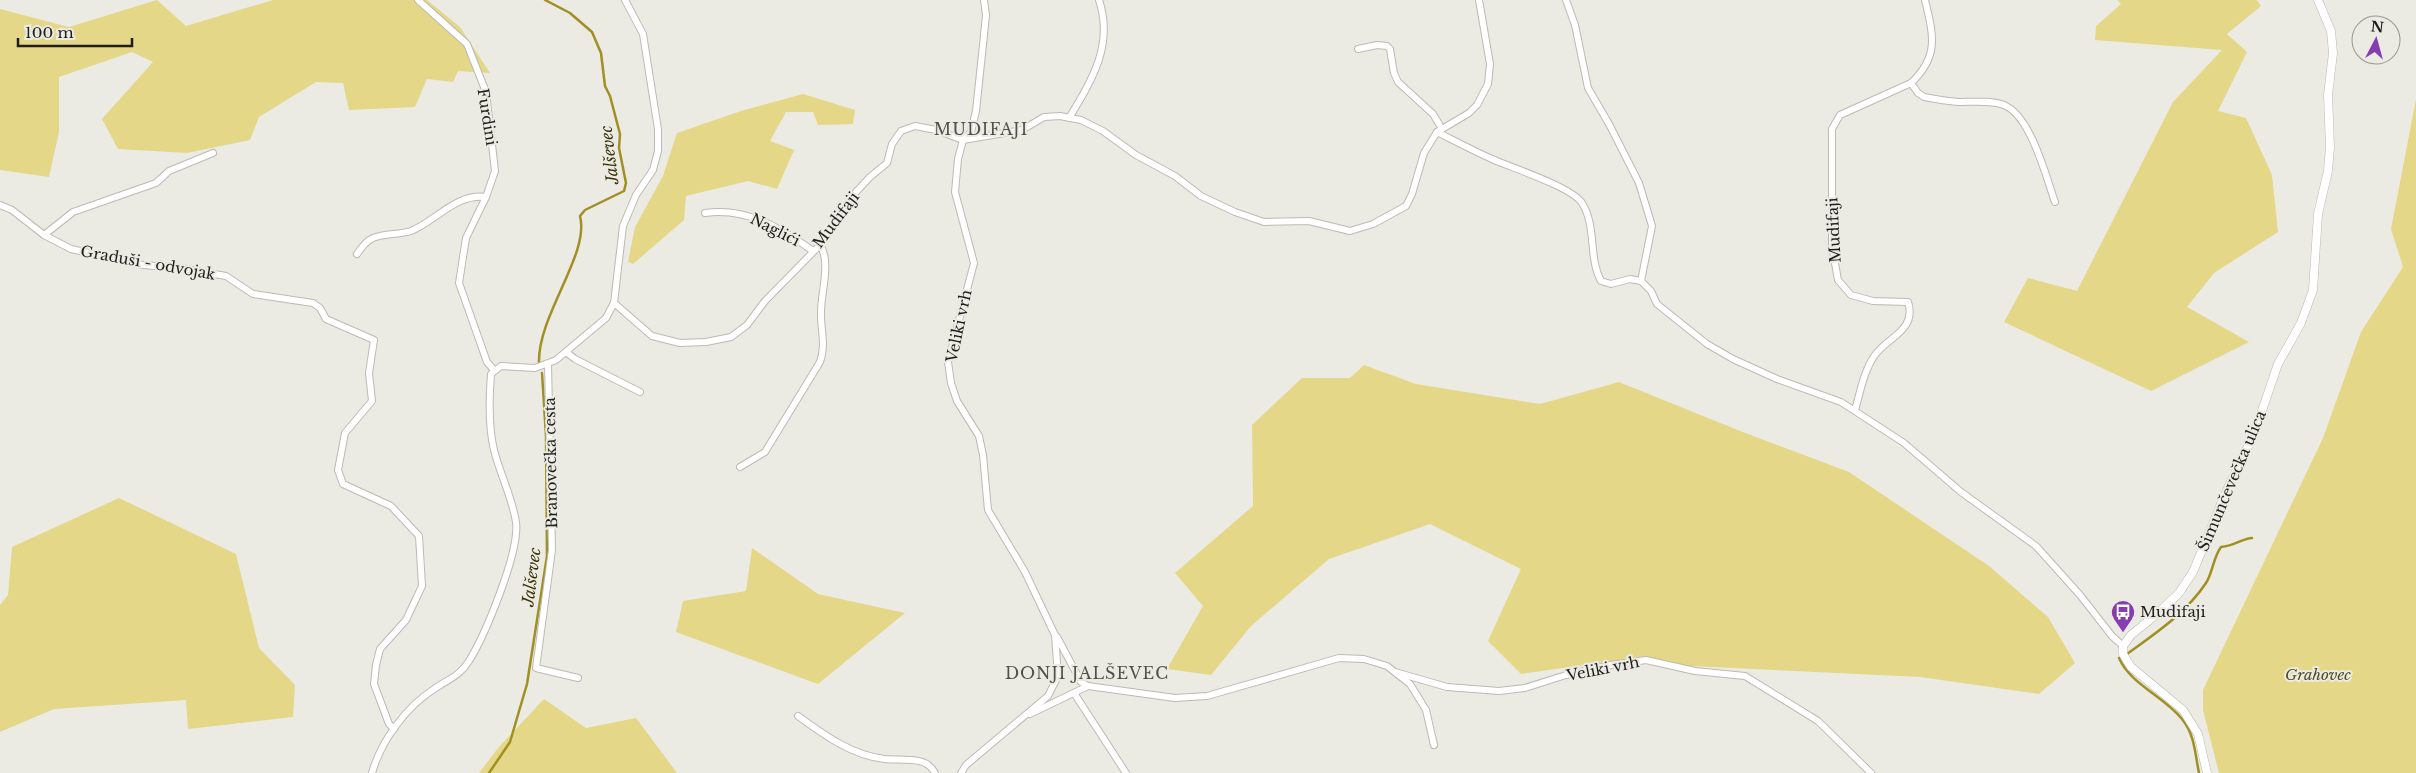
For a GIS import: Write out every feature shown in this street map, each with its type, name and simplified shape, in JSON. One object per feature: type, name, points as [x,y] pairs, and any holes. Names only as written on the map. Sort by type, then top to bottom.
[{"type":"street","name":"Furdini","points":[[418,0],[467,44],[486,92],[495,171],[486,197],[466,238],[459,283],[487,362],[494,370]]},
{"type":"street","points":[[372,773],[394,730],[415,703],[433,689],[458,675],[469,662],[502,587],[514,548],[516,524],[494,450],[490,423],[489,394],[491,374],[501,366],[535,368],[546,365],[566,352],[606,318],[614,303],[623,226],[636,195],[653,170],[658,151],[658,129],[643,34],[625,0]]},
{"type":"street","name":"Veliki vrh","points":[[984,0],[985,28],[976,110],[971,132],[963,140],[958,159],[955,192],[974,263],[948,362],[951,383],[957,401],[979,436],[983,455],[988,510],[1025,572],[1078,677],[1088,686],[1175,698],[1207,696],[1339,658],[1364,659],[1387,666],[1410,684],[1426,710],[1434,745]]},
{"type":"street","points":[[1069,118],[1098,68],[1104,44],[1104,16],[1099,0]]},
{"type":"street","name":"Mudifaji","points":[[614,303],[652,336],[680,343],[706,342],[731,337],[747,325],[765,301],[820,245],[856,192],[887,163],[892,144],[901,131],[915,126],[936,130],[963,140],[1022,130],[1044,117],[1081,120],[1103,131],[1136,155],[1175,176],[1201,196],[1234,212],[1264,222],[1309,221],[1350,231],[1373,224],[1406,206],[1412,194],[1424,153],[1440,131],[1477,105],[1488,84],[1490,64],[1479,0]]},
{"type":"street","points":[[1566,0],[1575,24],[1588,88],[1610,124],[1639,183],[1652,226],[1641,281]]},
{"type":"street","points":[[1925,0],[1933,37],[1931,57],[1911,83],[1918,93],[1924,97],[2005,105],[2014,111],[2024,122],[2055,202]]},
{"type":"street","name":"Šimunčevečka ulica","points":[[2123,646],[2131,635],[2157,614],[2179,592],[2192,572],[2226,492],[2254,434],[2278,364],[2301,324],[2312,290],[2318,214],[2328,171],[2330,147],[2328,95],[2333,53],[2331,31],[2318,0]]},
{"type":"street","points":[[1358,49],[1377,45],[1387,46],[1390,49],[1394,73],[1398,82],[1433,114],[1440,131],[1492,159],[1558,186],[1581,201],[1590,218],[1595,270],[1601,281],[1611,284],[1630,279],[1641,281],[1651,291],[1657,304],[1714,348],[1777,379],[1841,402],[1855,410],[1904,443],[1961,492],[2036,546],[2080,595],[2117,642],[2123,646],[2123,654],[2131,667],[2183,710],[2198,734],[2207,773]]},
{"type":"street","name":"Mudifaji","points":[[1855,410],[1866,374],[1875,354],[1901,333],[1909,321],[1910,309],[1908,302],[1873,301],[1850,295],[1838,280],[1832,246],[1832,129],[1840,115],[1911,83]]},
{"type":"street","points":[[44,235],[73,212],[156,183],[169,171],[213,153]]},
{"type":"street","points":[[357,254],[365,243],[373,238],[399,235],[414,230],[457,203],[475,196],[486,197]]},
{"type":"street","name":"Graduši - odvojak","points":[[0,205],[12,210],[44,235],[71,249],[143,265],[180,268],[226,276],[253,294],[313,304],[320,308],[326,319],[374,340],[369,373],[372,401],[345,433],[338,470],[343,484],[391,506],[419,536],[422,586],[406,620],[380,649],[376,665],[374,684],[389,724],[394,730]]},
{"type":"street","name":"Naglići","points":[[705,213],[720,211],[738,212],[753,217],[781,230],[813,251]]},
{"type":"street","points":[[740,467],[765,452],[820,362],[824,350],[821,315],[824,250],[820,245]]},
{"type":"street","points":[[566,352],[575,359],[640,392]]},
{"type":"street","name":"Branovečka cesta","points":[[546,365],[552,550],[536,668],[578,678]]},
{"type":"street","name":"Veliki vrh","points":[[961,773],[966,765],[1048,696],[1055,685],[1058,667],[1056,635]]},
{"type":"street","name":"Veliki vrh","points":[[1395,672],[1447,688],[1500,692],[1525,688],[1566,675],[1611,665],[1646,660],[1695,671],[1745,676],[1818,721],[1871,773]]},
{"type":"street","name":"Veliki vrh","points":[[1021,719],[1088,686]]},
{"type":"street","points":[[1074,693],[1126,773]]},
{"type":"street","points":[[798,716],[823,735],[863,755],[926,763],[935,773]]},
{"type":"green space","points":[[157,0],[186,26],[273,0],[427,0],[460,27],[490,73],[458,71],[453,82],[427,79],[415,107],[349,110],[343,83],[316,82],[259,117],[250,140],[187,153],[118,149],[102,119],[153,62],[132,52],[59,77],[59,132],[49,177],[0,170],[0,9],[69,27]]},
{"type":"green space","points":[[2117,0],[2257,0],[2261,6],[2227,34],[2247,52],[2218,111],[2246,118],[2272,175],[2278,232],[2214,273],[2187,307],[2249,342],[2151,391],[2004,322],[2028,278],[2077,291],[2173,102],[2222,50],[2095,40],[2096,26],[2121,4]]},
{"type":"green space","points":[[803,94],[855,110],[853,124],[818,125],[813,112],[786,112],[770,141],[794,150],[777,189],[748,181],[686,196],[684,220],[633,264],[628,262],[635,227],[663,176],[677,133],[741,111]]},
{"type":"green space","name":"Grahovec","points":[[2416,99],[2416,773],[2219,773],[2203,710],[2203,690],[2323,438],[2361,332],[2403,267],[2391,229]]},
{"type":"green space","points":[[1364,365],[1416,384],[1540,404],[1619,382],[1740,431],[1849,472],[1989,566],[2048,617],[2075,663],[2039,694],[1920,677],[1605,662],[1521,674],[1488,641],[1521,569],[1430,524],[1329,559],[1251,626],[1211,675],[1167,669],[1203,606],[1175,573],[1253,506],[1252,425],[1302,378],[1350,378]]},
{"type":"green space","points":[[119,498],[236,554],[259,648],[295,685],[293,717],[188,729],[186,700],[54,709],[0,732],[0,605],[8,595],[12,547]]},
{"type":"green space","points":[[752,548],[818,594],[905,613],[818,684],[676,632],[683,601],[746,591]]},
{"type":"green space","points":[[544,699],[586,728],[636,718],[677,773],[479,773],[499,747]]},
{"type":"waterway","name":"Jalševec","points":[[539,362],[546,325],[578,248],[581,231],[580,216],[585,210],[624,191],[626,183],[619,148],[620,134],[610,96],[605,86],[601,53],[592,32],[570,13],[545,0]]},
{"type":"waterway","name":"Jalševec","points":[[489,773],[510,742],[527,684],[547,556],[546,436],[542,373]]},
{"type":"waterway","points":[[2127,654],[2170,622],[2198,594],[2206,583],[2221,547],[2252,538]]},
{"type":"waterway","points":[[2119,658],[2131,676],[2175,711],[2182,719],[2190,732],[2199,773]]},
{"type":"place","name":"Mudifaji","points":[[2123,633]]},
{"type":"district","name":"MUDIFAJI","points":[[981,129]]},
{"type":"district","name":"DONJI JALŠEVEC","points":[[1087,673]]}]
